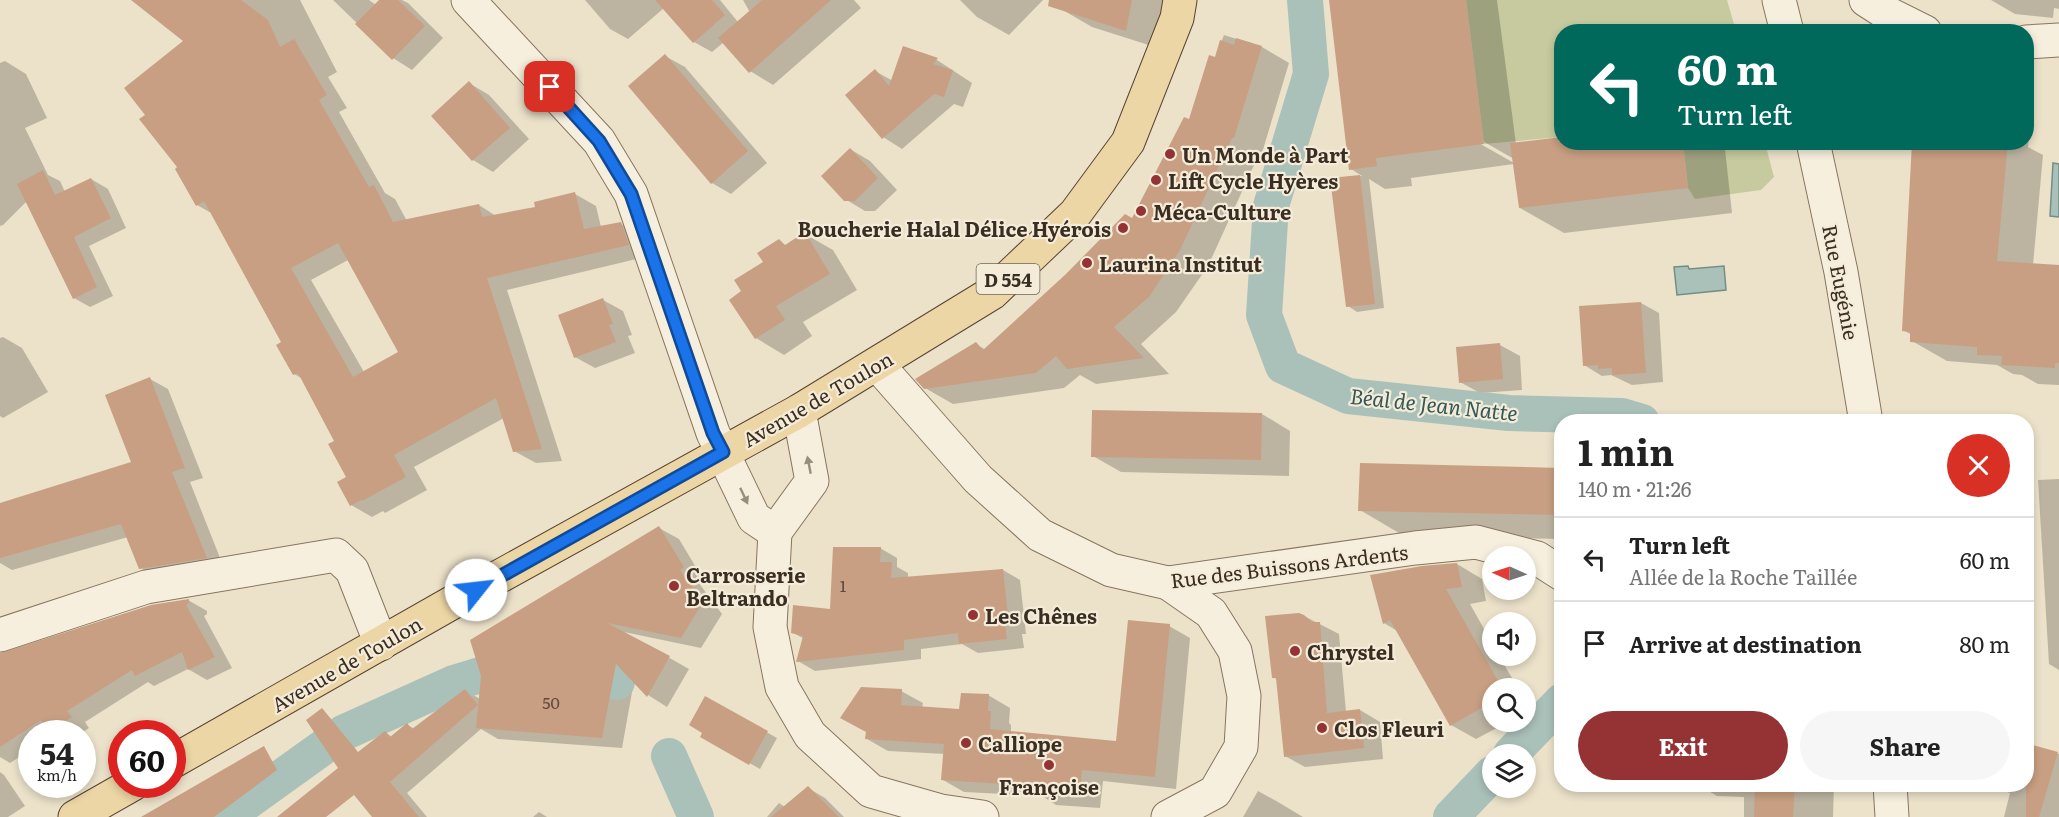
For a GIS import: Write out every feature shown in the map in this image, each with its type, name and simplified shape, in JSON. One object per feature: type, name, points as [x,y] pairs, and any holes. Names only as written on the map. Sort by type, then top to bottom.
[{"type":"main road","name":"Avenue de Toulon","points":[[186,754],[799,411],[992,293],[1075,214],[1128,142],[1177,18],[1180,0]]},
{"type":"main road","points":[[75,817],[108,798]]},
{"type":"street","points":[[468,0],[599,141],[631,194],[713,433],[754,518],[775,532]]},
{"type":"street","points":[[1779,0],[1785,24]]},
{"type":"street","points":[[1880,14],[1905,24]]},
{"type":"street","points":[[2034,42],[2059,40]]},
{"type":"street","name":"Rue Eugénie","points":[[1815,150],[1843,283],[1865,414]]},
{"type":"street","name":"Rue des Buissons Ardents","points":[[877,364],[978,479],[1040,535],[1110,570],[1168,583],[1415,548],[1476,542],[1537,558],[1554,569]]},
{"type":"street","points":[[799,411],[812,481],[775,532],[770,627],[782,687],[810,735],[871,791],[941,811],[982,817]]},
{"type":"street","points":[[0,634],[146,587],[336,555],[352,570],[381,644]]},
{"type":"street","points":[[1168,583],[1211,613],[1234,651],[1244,696],[1241,747],[1215,792],[1168,817]]},
{"type":"street","points":[[1890,792],[1892,817]]},
{"type":"green space","points":[[1466,0],[1727,0],[1734,24],[1554,24],[1554,138],[1484,144]]},
{"type":"green space","points":[[1684,150],[1767,150],[1774,177],[1761,190],[1695,199],[1688,188]]},
{"type":"water","points":[[2053,163],[2059,164],[2059,217],[2050,216]]},
{"type":"water","points":[[1688,266],[1689,269],[1724,266],[1726,290],[1677,295],[1674,267]]},
{"type":"building","points":[[131,0],[241,0],[268,20],[280,47],[294,39],[327,95],[319,100],[369,187],[374,185],[393,222],[479,204],[482,217],[535,207],[534,202],[575,192],[584,229],[621,222],[629,245],[487,278],[542,449],[513,452],[496,398],[394,455],[406,477],[350,506],[337,482],[346,477],[328,444],[334,441],[298,373],[293,375],[276,345],[281,342],[204,201],[196,206],[175,169],[177,167],[139,119],[145,115],[124,88],[183,41]],"holes":[[[338,243],[398,352],[353,377],[291,268]]]},
{"type":"building","points":[[379,0],[398,0],[425,26],[392,60],[355,24]]},
{"type":"building","points":[[655,0],[712,0],[725,15],[693,43]]},
{"type":"building","points":[[762,0],[831,0],[749,73],[718,38]]},
{"type":"building","points":[[1049,0],[1132,0],[1126,31],[1048,6]]},
{"type":"building","points":[[1329,0],[1466,0],[1484,144],[1376,158],[1377,166],[1349,170]]},
{"type":"building","points":[[1236,38],[1262,46],[1234,138],[1232,138],[1180,250],[1149,297],[1114,327],[1144,358],[1067,369],[1056,356],[1036,373],[924,389],[915,379],[976,342],[983,350],[1066,274],[1125,214],[1132,218],[1184,117],[1189,119],[1209,55],[1215,57],[1220,40],[1234,45]]},
{"type":"building","points":[[903,46],[938,58],[933,64],[953,70],[944,97],[934,94],[882,139],[845,95],[875,69],[889,86]]},
{"type":"building","points":[[665,54],[748,151],[711,184],[628,86]]},
{"type":"building","points":[[469,81],[510,128],[472,161],[431,116]]},
{"type":"building","points":[[1554,138],[1554,150],[1684,150],[1688,188],[1519,208],[1510,143]]},
{"type":"building","points":[[850,148],[878,178],[855,201],[844,201],[821,176]]},
{"type":"building","points":[[1912,150],[2007,150],[1997,261],[2059,265],[2059,363],[2055,363],[2055,368],[2001,365],[2002,356],[1977,355],[1977,347],[1910,342],[1910,332],[1902,331]]},
{"type":"building","points":[[43,170],[55,195],[91,178],[111,218],[74,237],[97,287],[73,299],[17,184]]},
{"type":"building","points":[[1360,175],[1375,304],[1346,307],[1330,178]]},
{"type":"building","points":[[805,232],[830,274],[776,306],[785,320],[755,339],[729,300],[741,291],[734,280],[763,262],[757,253],[779,239],[785,245]]},
{"type":"building","points":[[603,298],[613,324],[609,325],[616,342],[574,358],[558,315]]},
{"type":"building","points":[[1641,302],[1646,373],[1612,375],[1612,368],[1598,369],[1598,365],[1583,366],[1579,306]]},
{"type":"building","points":[[1500,343],[1503,379],[1459,383],[1456,347]]},
{"type":"building","points":[[150,377],[185,468],[172,472],[207,558],[139,569],[121,524],[0,558],[0,503],[131,462],[105,395]]},
{"type":"building","points":[[1092,410],[1262,413],[1261,460],[1091,457]]},
{"type":"building","points":[[1360,463],[1554,468],[1554,515],[1358,511]]},
{"type":"building","points":[[659,526],[684,567],[680,570],[703,602],[681,638],[607,623],[670,656],[647,697],[616,664],[602,738],[476,728],[481,676],[470,640]]},
{"type":"building","points":[[833,547],[881,547],[880,562],[892,562],[891,578],[1003,569],[1009,625],[1005,625],[1007,639],[959,644],[958,633],[904,640],[904,650],[796,662],[803,636],[791,633],[793,605],[830,609]]},
{"type":"building","points":[[1457,563],[1462,587],[1446,589],[1482,653],[1482,666],[1490,666],[1496,678],[1482,678],[1482,708],[1450,726],[1390,620],[1383,624],[1370,575],[1422,566]]},
{"type":"building","points":[[189,599],[186,605],[215,657],[188,670],[182,652],[135,676],[132,670],[67,711],[72,717],[67,720],[18,720],[18,735],[0,747],[0,653],[151,605]]},
{"type":"building","points":[[1299,613],[1312,622],[1320,622],[1327,713],[1360,709],[1364,748],[1284,757],[1276,678],[1272,678],[1265,616]]},
{"type":"building","points":[[1128,620],[1170,624],[1155,777],[1082,770],[1080,797],[1033,793],[1034,786],[941,780],[944,744],[865,739],[866,732],[840,718],[861,687],[902,689],[901,705],[959,709],[961,693],[989,694],[990,729],[1116,741]]},
{"type":"building","points":[[465,689],[478,705],[390,782],[419,817],[372,817],[354,795],[326,817],[277,817],[338,768],[306,720],[322,708],[358,752],[385,731],[390,737],[407,723],[412,729]]},
{"type":"building","points":[[705,696],[768,731],[749,765],[700,737],[702,733],[689,725]]},
{"type":"building","points":[[2034,745],[2058,752],[2039,817],[2026,817],[2026,792],[2034,792]]},
{"type":"building","points":[[264,746],[277,770],[214,817],[141,817],[174,798],[186,798],[186,791]]},
{"type":"building","points":[[808,786],[839,817],[771,817]]},
{"type":"building","points":[[1755,792],[1795,792],[1793,817],[1754,817]]},
{"type":"waterway","name":"Béal de Jean Natte","points":[[1305,0],[1311,74],[1271,206],[1264,315],[1283,366],[1348,396],[1509,413],[1554,414]]},
{"type":"waterway","name":"Béal de Jean Natte","points":[[226,817],[343,733],[454,683],[510,666],[558,662],[591,669],[617,682]]},
{"type":"waterway","name":"Béal de Jean Natte","points":[[1521,744],[1554,709]]},
{"type":"waterway","name":"Béal de Jean Natte","points":[[669,756],[696,817]]},
{"type":"waterway","name":"Béal de Jean Natte","points":[[1451,817],[1482,784]]},
{"type":"place","name":"Un Monde à Part","points":[[1170,154]]},
{"type":"place","name":"Lift Cycle Hyères","points":[[1156,180]]},
{"type":"place","name":"Méca-Culture","points":[[1141,211]]},
{"type":"place","name":"Boucherie Halal Délice Hyérois","points":[[1123,228]]},
{"type":"place","name":"Laurina Institut","points":[[1087,263]]},
{"type":"place","name":"Carrosserie Beltrando","points":[[674,586]]},
{"type":"place","name":"Les Chênes","points":[[973,615]]},
{"type":"place","name":"Chrystel","points":[[1295,651]]},
{"type":"place","name":"Clos Fleuri","points":[[1322,728]]},
{"type":"place","name":"Calliope","points":[[966,743]]},
{"type":"place","name":"Françoise","points":[[1049,765]]},
{"type":"route","points":[[476,590],[723,452],[713,433],[631,194],[599,141],[550,87]]}]
